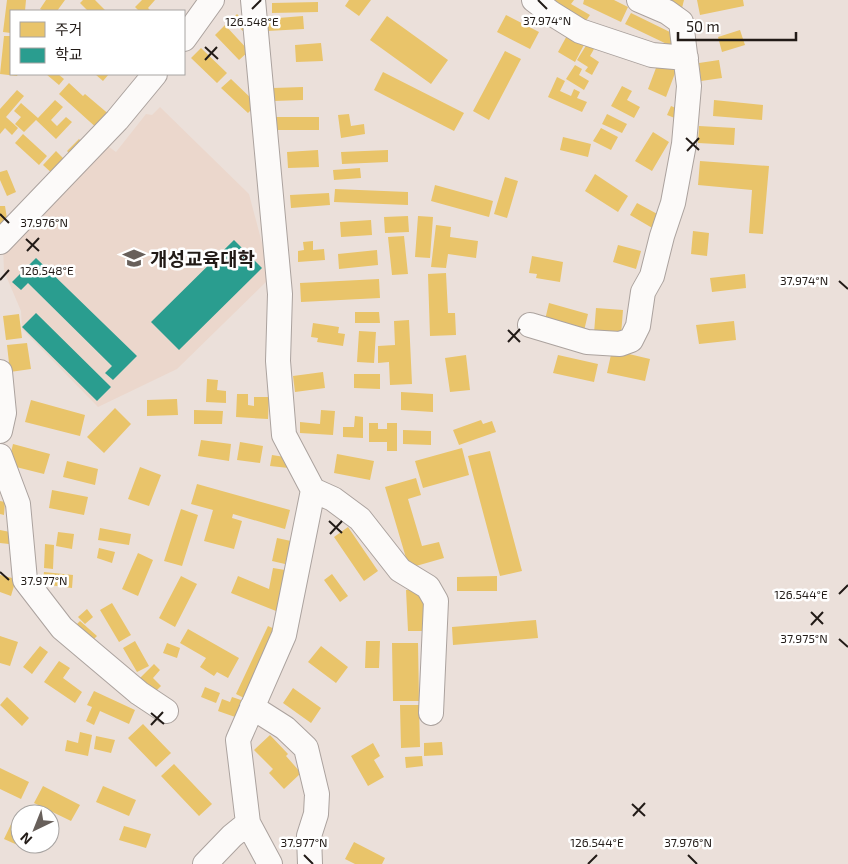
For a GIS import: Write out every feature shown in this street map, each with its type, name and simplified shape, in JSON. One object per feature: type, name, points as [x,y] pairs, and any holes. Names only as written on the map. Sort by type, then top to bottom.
[{"type":"street","points":[[185,38],[212,0]]},
{"type":"street","points":[[253,0],[280,294],[278,361],[284,435],[313,490],[333,500],[360,519],[400,570],[428,587],[436,601],[431,713]]},
{"type":"street","points":[[534,0],[580,31],[652,55],[686,58]]},
{"type":"street","points":[[530,325],[587,342],[620,344],[632,340],[638,326],[644,292],[652,276],[673,203],[684,144],[689,86],[681,22],[667,12],[639,0]]},
{"type":"street","points":[[0,242],[117,120],[154,75]]},
{"type":"street","points":[[0,372],[4,413],[0,431]]},
{"type":"street","points":[[0,456],[18,504],[25,580],[62,628],[139,693],[166,711]]},
{"type":"street","points":[[270,864],[248,822],[238,740],[284,635],[313,490]]},
{"type":"street","points":[[252,707],[285,728],[306,748],[317,794],[316,814],[309,836],[310,864]]},
{"type":"street","points":[[205,864],[248,822]]},
{"type":"shaded area","name":"개성교육대학","points":[[160,107],[249,194],[271,277],[177,369],[98,407],[22,329],[21,311],[4,271],[3,245],[105,144],[116,152],[146,114],[152,115]]},
{"type":"building: 주거","points":[[7,0],[26,0],[25,10],[10,10],[10,33],[3,32]]},
{"type":"building: 주거","points":[[46,0],[65,0],[58,10],[40,9]]},
{"type":"building: 주거","points":[[83,0],[95,0],[105,10],[87,10],[80,3]]},
{"type":"building: 주거","points":[[142,0],[155,0],[148,8],[150,10],[138,10],[135,7]]},
{"type":"building: 주거","points":[[349,0],[371,0],[359,16],[345,6]]},
{"type":"building: 주거","points":[[542,0],[574,0],[571,4],[590,15],[583,25]]},
{"type":"building: 주거","points":[[584,0],[614,0],[628,7],[621,22],[583,4]]},
{"type":"building: 주거","points":[[664,0],[684,0],[681,12]]},
{"type":"building: 주거","points":[[697,0],[743,0],[744,6],[700,15]]},
{"type":"building: 주거","points":[[318,2],[318,12],[272,13],[272,3]]},
{"type":"building: 주거","points":[[631,13],[676,35],[671,46],[625,24]]},
{"type":"building: 주거","points":[[237,14],[249,26],[244,32],[231,20]]},
{"type":"building: 주거","points":[[506,15],[539,32],[530,49],[497,32]]},
{"type":"building: 주거","points":[[303,16],[304,29],[267,31],[266,19]]},
{"type":"building: 주거","points":[[387,16],[448,60],[431,84],[370,40]]},
{"type":"building: 주거","points":[[225,25],[249,51],[239,60],[215,35]]},
{"type":"building: 주거","points":[[570,30],[587,39],[575,62],[558,52]]},
{"type":"building: 주거","points":[[740,30],[745,45],[722,52],[718,37]]},
{"type":"building: 주거","points":[[4,36],[10,36],[10,75],[18,75],[17,76],[0,74]]},
{"type":"building: 주거","points":[[321,43],[323,61],[296,62],[295,45]]},
{"type":"building: 주거","points":[[587,44],[594,49],[590,56],[599,62],[592,75],[585,71],[588,67],[577,60]]},
{"type":"building: 주거","points":[[201,48],[227,73],[217,83],[191,58]]},
{"type":"building: 주거","points":[[505,51],[521,59],[489,120],[473,111]]},
{"type":"building: 주거","points":[[659,60],[677,68],[666,97],[648,89]]},
{"type":"building: 주거","points":[[719,60],[722,78],[701,81],[699,63]]},
{"type":"building: 주거","points":[[575,65],[582,69],[579,75],[589,81],[584,90],[566,79]]},
{"type":"building: 주거","points":[[383,72],[464,113],[454,131],[374,90]]},
{"type":"building: 주거","points":[[47,75],[59,75],[64,79],[59,85]]},
{"type":"building: 주거","points":[[96,75],[108,75],[103,81]]},
{"type":"building: 주거","points":[[557,77],[565,81],[560,91],[571,96],[574,89],[580,92],[577,98],[587,102],[582,112],[548,97]]},
{"type":"building: 주거","points":[[231,79],[257,104],[248,113],[221,88]]},
{"type":"building: 주거","points":[[69,83],[83,96],[85,94],[111,116],[99,130],[59,94]]},
{"type":"building: 주거","points":[[622,86],[632,91],[627,100],[640,107],[634,118],[611,106]]},
{"type":"building: 주거","points":[[303,87],[303,100],[273,101],[273,88]]},
{"type":"building: 주거","points":[[17,90],[24,96],[6,117],[18,128],[12,135],[5,128],[0,134],[0,109]]},
{"type":"building: 주거","points":[[55,100],[63,107],[51,120],[57,126],[66,117],[72,122],[56,139],[36,120],[24,132],[15,124],[21,117],[14,111],[21,103],[38,118]]},
{"type":"building: 주거","points":[[714,100],[763,105],[762,120],[713,116]]},
{"type":"building: 주거","points":[[671,106],[683,111],[680,120],[667,115]]},
{"type":"building: 주거","points":[[349,114],[351,126],[364,124],[365,134],[341,138],[338,115]]},
{"type":"building: 주거","points":[[607,114],[627,124],[622,133],[602,124]]},
{"type":"building: 주거","points":[[276,117],[319,117],[319,130],[276,130]]},
{"type":"building: 주거","points":[[699,126],[735,128],[734,145],[698,143]]},
{"type":"building: 주거","points":[[601,128],[618,137],[611,150],[593,141]]},
{"type":"building: 주거","points":[[653,132],[669,142],[652,171],[635,161]]},
{"type":"building: 주거","points":[[23,134],[47,156],[39,165],[15,143]]},
{"type":"building: 주거","points":[[563,137],[591,144],[588,157],[560,150]]},
{"type":"building: 주거","points":[[79,139],[86,146],[74,158],[67,151]]},
{"type":"building: 주거","points":[[318,150],[319,167],[288,168],[287,152]]},
{"type":"building: 주거","points":[[388,150],[388,162],[342,164],[341,152]]},
{"type":"building: 주거","points":[[56,151],[68,163],[55,176],[43,165]]},
{"type":"building: 주거","points":[[700,161],[769,166],[763,234],[749,233],[752,190],[698,185]]},
{"type":"building: 주거","points":[[360,168],[361,178],[334,180],[333,170]]},
{"type":"building: 주거","points":[[7,170],[16,192],[7,196],[0,180],[0,172]]},
{"type":"building: 주거","points":[[595,174],[628,196],[618,212],[585,191]]},
{"type":"building: 주거","points":[[505,177],[518,181],[507,218],[494,214]]},
{"type":"building: 주거","points":[[435,185],[493,201],[489,217],[431,201]]},
{"type":"building: 주거","points":[[335,189],[408,192],[408,205],[334,202]]},
{"type":"building: 주거","points":[[329,193],[330,205],[291,208],[290,195]]},
{"type":"building: 주거","points":[[637,203],[661,216],[654,229],[630,215]]},
{"type":"building: 주거","points":[[0,206],[5,206],[8,225],[0,226]]},
{"type":"building: 주거","points":[[408,216],[409,232],[385,233],[384,217]]},
{"type":"building: 주거","points":[[418,216],[433,217],[430,258],[415,257]]},
{"type":"building: 주거","points":[[371,220],[372,235],[341,237],[340,222]]},
{"type":"building: 주거","points":[[436,225],[451,227],[450,237],[478,241],[476,258],[448,254],[446,268],[431,267]]},
{"type":"building: 주거","points":[[693,231],[709,233],[707,256],[691,254]]},
{"type":"building: 주거","points":[[404,236],[408,274],[392,275],[388,237]]},
{"type":"building: 주거","points":[[313,241],[313,250],[324,249],[325,260],[298,262],[298,251],[304,250],[303,242]]},
{"type":"building: 주거","points":[[618,245],[641,251],[636,269],[613,262]]},
{"type":"building: 주거","points":[[377,250],[378,265],[339,269],[338,254]]},
{"type":"building: 주거","points":[[532,256],[563,262],[560,282],[536,278],[537,274],[529,273]]},
{"type":"building: 주거","points":[[446,273],[448,313],[455,313],[456,335],[430,336],[428,274]]},
{"type":"building: 주거","points":[[745,274],[746,288],[712,292],[710,278]]},
{"type":"building: 주거","points":[[379,279],[380,298],[301,302],[300,283]]},
{"type":"building: 주거","points":[[549,303],[588,314],[583,335],[544,324]]},
{"type":"building: 주거","points":[[596,308],[623,310],[621,335],[594,333]]},
{"type":"building: 주거","points":[[355,312],[379,312],[380,323],[355,323]]},
{"type":"building: 주거","points":[[19,314],[22,338],[6,340],[3,316]]},
{"type":"building: 주거","points":[[409,320],[412,384],[390,385],[389,362],[378,363],[378,346],[395,345],[394,321]]},
{"type":"building: 주거","points":[[734,321],[736,340],[699,344],[696,325]]},
{"type":"building: 주거","points":[[313,323],[339,327],[338,333],[345,334],[343,346],[317,342],[318,338],[311,337]]},
{"type":"building: 주거","points":[[359,331],[376,332],[374,363],[357,362]]},
{"type":"building: 주거","points":[[27,343],[31,369],[10,372],[7,345]]},
{"type":"building: 주거","points":[[612,350],[650,359],[645,381],[607,373]]},
{"type":"building: 주거","points":[[466,355],[470,390],[450,392],[445,358]]},
{"type":"building: 주거","points":[[558,355],[598,364],[594,382],[553,373]]},
{"type":"building: 주거","points":[[323,372],[325,388],[295,392],[293,376]]},
{"type":"building: 주거","points":[[354,374],[380,374],[380,389],[354,388]]},
{"type":"building: 주거","points":[[207,379],[218,380],[217,390],[226,391],[226,403],[206,402]]},
{"type":"building: 주거","points":[[401,392],[433,394],[433,412],[401,410]]},
{"type":"building: 주거","points":[[237,394],[248,394],[248,405],[254,406],[254,397],[269,397],[268,419],[236,417]]},
{"type":"building: 주거","points":[[177,399],[178,415],[147,416],[147,400]]},
{"type":"building: 주거","points":[[31,400],[85,415],[80,436],[25,422]]},
{"type":"building: 주거","points":[[115,408],[131,424],[104,453],[87,437]]},
{"type":"building: 주거","points":[[194,410],[223,411],[222,424],[194,424]]},
{"type":"building: 주거","points":[[321,410],[335,411],[333,435],[300,433],[300,422],[320,424]]},
{"type":"building: 주거","points":[[355,416],[363,417],[363,438],[343,437],[343,427],[354,427]]},
{"type":"building: 주거","points":[[481,420],[483,424],[492,421],[496,432],[459,445],[453,430]]},
{"type":"building: 주거","points":[[369,423],[378,423],[378,429],[387,429],[387,423],[397,423],[397,451],[387,451],[387,442],[369,442]]},
{"type":"building: 주거","points":[[403,430],[431,431],[431,445],[403,444]]},
{"type":"building: 주거","points":[[201,440],[231,444],[229,461],[198,456]]},
{"type":"building: 주거","points":[[240,442],[263,446],[260,463],[237,460]]},
{"type":"building: 주거","points":[[13,444],[50,454],[44,474],[8,465]]},
{"type":"building: 주거","points":[[462,448],[469,475],[423,488],[415,461]]},
{"type":"building: 주거","points":[[490,451],[522,571],[500,576],[468,456]]},
{"type":"building: 주거","points":[[337,454],[374,461],[370,480],[334,473]]},
{"type":"building: 주거","points":[[272,455],[291,458],[289,468],[270,466]]},
{"type":"building: 주거","points":[[67,461],[98,469],[95,485],[63,477]]},
{"type":"building: 주거","points":[[140,467],[161,475],[149,506],[128,499]]},
{"type":"building: 주거","points":[[416,478],[421,495],[408,499],[422,546],[439,542],[444,558],[409,568],[385,487]]},
{"type":"building: 주거","points":[[197,484],[290,510],[285,529],[233,514],[232,518],[242,521],[234,549],[204,541],[213,510],[191,504]]},
{"type":"building: 주거","points":[[52,490],[88,497],[84,515],[49,508]]},
{"type":"building: 주거","points":[[0,501],[5,502],[4,515],[0,514]]},
{"type":"building: 주거","points":[[181,509],[198,515],[182,566],[164,561]]},
{"type":"building: 주거","points":[[348,527],[378,571],[364,581],[334,537]]},
{"type":"building: 주거","points":[[100,528],[131,534],[129,545],[98,540]]},
{"type":"building: 주거","points":[[0,530],[10,532],[9,544],[0,543]]},
{"type":"building: 주거","points":[[58,532],[74,534],[72,549],[56,546]]},
{"type":"building: 주거","points":[[277,538],[291,541],[285,564],[272,561]]},
{"type":"building: 주거","points":[[45,544],[54,545],[53,569],[44,568]]},
{"type":"building: 주거","points":[[99,548],[115,552],[112,563],[97,558]]},
{"type":"building: 주거","points":[[138,553],[153,560],[138,596],[122,589]]},
{"type":"building: 주거","points":[[273,568],[285,570],[280,594],[283,595],[276,611],[231,593],[238,576],[269,589]]},
{"type":"building: 주거","points":[[44,572],[73,575],[72,588],[42,584]]},
{"type":"building: 주거","points":[[332,574],[348,596],[340,602],[324,580]]},
{"type":"building: 주거","points":[[0,575],[16,579],[11,596],[0,592]]},
{"type":"building: 주거","points":[[181,576],[197,584],[175,627],[159,618]]},
{"type":"building: 주거","points":[[497,576],[497,591],[457,591],[457,577]]},
{"type":"building: 주거","points":[[406,590],[423,590],[425,631],[408,631]]},
{"type":"building: 주거","points":[[112,603],[131,635],[119,642],[100,610]]},
{"type":"building: 주거","points":[[87,609],[93,617],[85,624],[78,617]]},
{"type":"building: 주거","points":[[536,620],[538,638],[453,645],[452,627]]},
{"type":"building: 주거","points":[[80,621],[97,636],[89,644],[72,629]]},
{"type":"building: 주거","points":[[268,626],[281,632],[248,700],[236,694]]},
{"type":"building: 주거","points":[[188,629],[239,658],[228,678],[217,672],[214,676],[200,667],[206,658],[180,643]]},
{"type":"building: 주거","points":[[0,636],[18,642],[10,666],[0,663]]},
{"type":"building: 주거","points":[[135,641],[149,666],[137,672],[123,648]]},
{"type":"building: 주거","points":[[366,641],[380,641],[379,668],[365,668]]},
{"type":"building: 주거","points":[[167,643],[180,648],[177,658],[163,653]]},
{"type":"building: 주거","points":[[392,643],[418,643],[419,701],[393,701]]},
{"type":"building: 주거","points":[[40,646],[48,652],[32,674],[23,667]]},
{"type":"building: 주거","points":[[321,646],[348,667],[336,683],[308,662]]},
{"type":"building: 주거","points":[[59,661],[70,668],[63,678],[82,692],[75,703],[44,682]]},
{"type":"building: 주거","points":[[154,664],[160,670],[153,678],[161,686],[153,694],[139,679]]},
{"type":"building: 주거","points":[[205,687],[220,693],[216,703],[201,697]]},
{"type":"building: 주거","points":[[293,688],[321,708],[311,723],[283,703]]},
{"type":"building: 주거","points":[[94,691],[135,710],[129,724],[100,711],[94,725],[86,721],[92,707],[87,705]]},
{"type":"building: 주거","points":[[7,697],[29,718],[22,726],[0,705]]},
{"type":"building: 주거","points":[[232,697],[244,701],[238,718],[218,711],[222,699],[230,702]]},
{"type":"building: 주거","points":[[400,705],[419,705],[420,747],[401,748]]},
{"type":"building: 주거","points":[[143,724],[171,753],[156,767],[128,738]]},
{"type":"building: 주거","points":[[80,732],[92,735],[88,756],[65,751],[67,740],[78,743]]},
{"type":"building: 주거","points":[[270,735],[288,754],[286,756],[301,773],[284,789],[269,773],[273,769],[254,750]]},
{"type":"building: 주거","points":[[96,736],[115,740],[111,753],[94,749]]},
{"type":"building: 주거","points":[[442,742],[443,755],[424,756],[424,743]]},
{"type":"building: 주거","points":[[373,743],[380,756],[374,760],[384,777],[368,786],[351,756]]},
{"type":"building: 주거","points":[[422,756],[423,766],[406,768],[405,757]]},
{"type":"building: 주거","points":[[174,764],[212,804],[199,816],[161,776]]},
{"type":"building: 주거","points":[[0,768],[29,782],[21,799],[0,789]]},
{"type":"building: 주거","points":[[43,786],[80,805],[71,821],[60,816],[60,804],[34,803]]},
{"type":"building: 주거","points":[[103,786],[136,800],[129,816],[96,802]]},
{"type":"building: 주거","points":[[10,826],[10,842],[4,839]]},
{"type":"building: 주거","points":[[124,826],[151,834],[146,848],[119,840]]},
{"type":"building: 주거","points":[[354,842],[385,858],[382,864],[355,864],[345,859]]},
{"type":"building: 학교","points":[[234,240],[262,268],[179,350],[151,322]]},
{"type":"building: 학교","points":[[36,258],[137,356],[113,380],[105,373],[112,366],[28,283],[21,290],[12,282]]},
{"type":"building: 학교","points":[[36,313],[111,387],[97,401],[22,327]]},
{"type":"place","name":"개성교육대학","points":[[134,258]]}]
